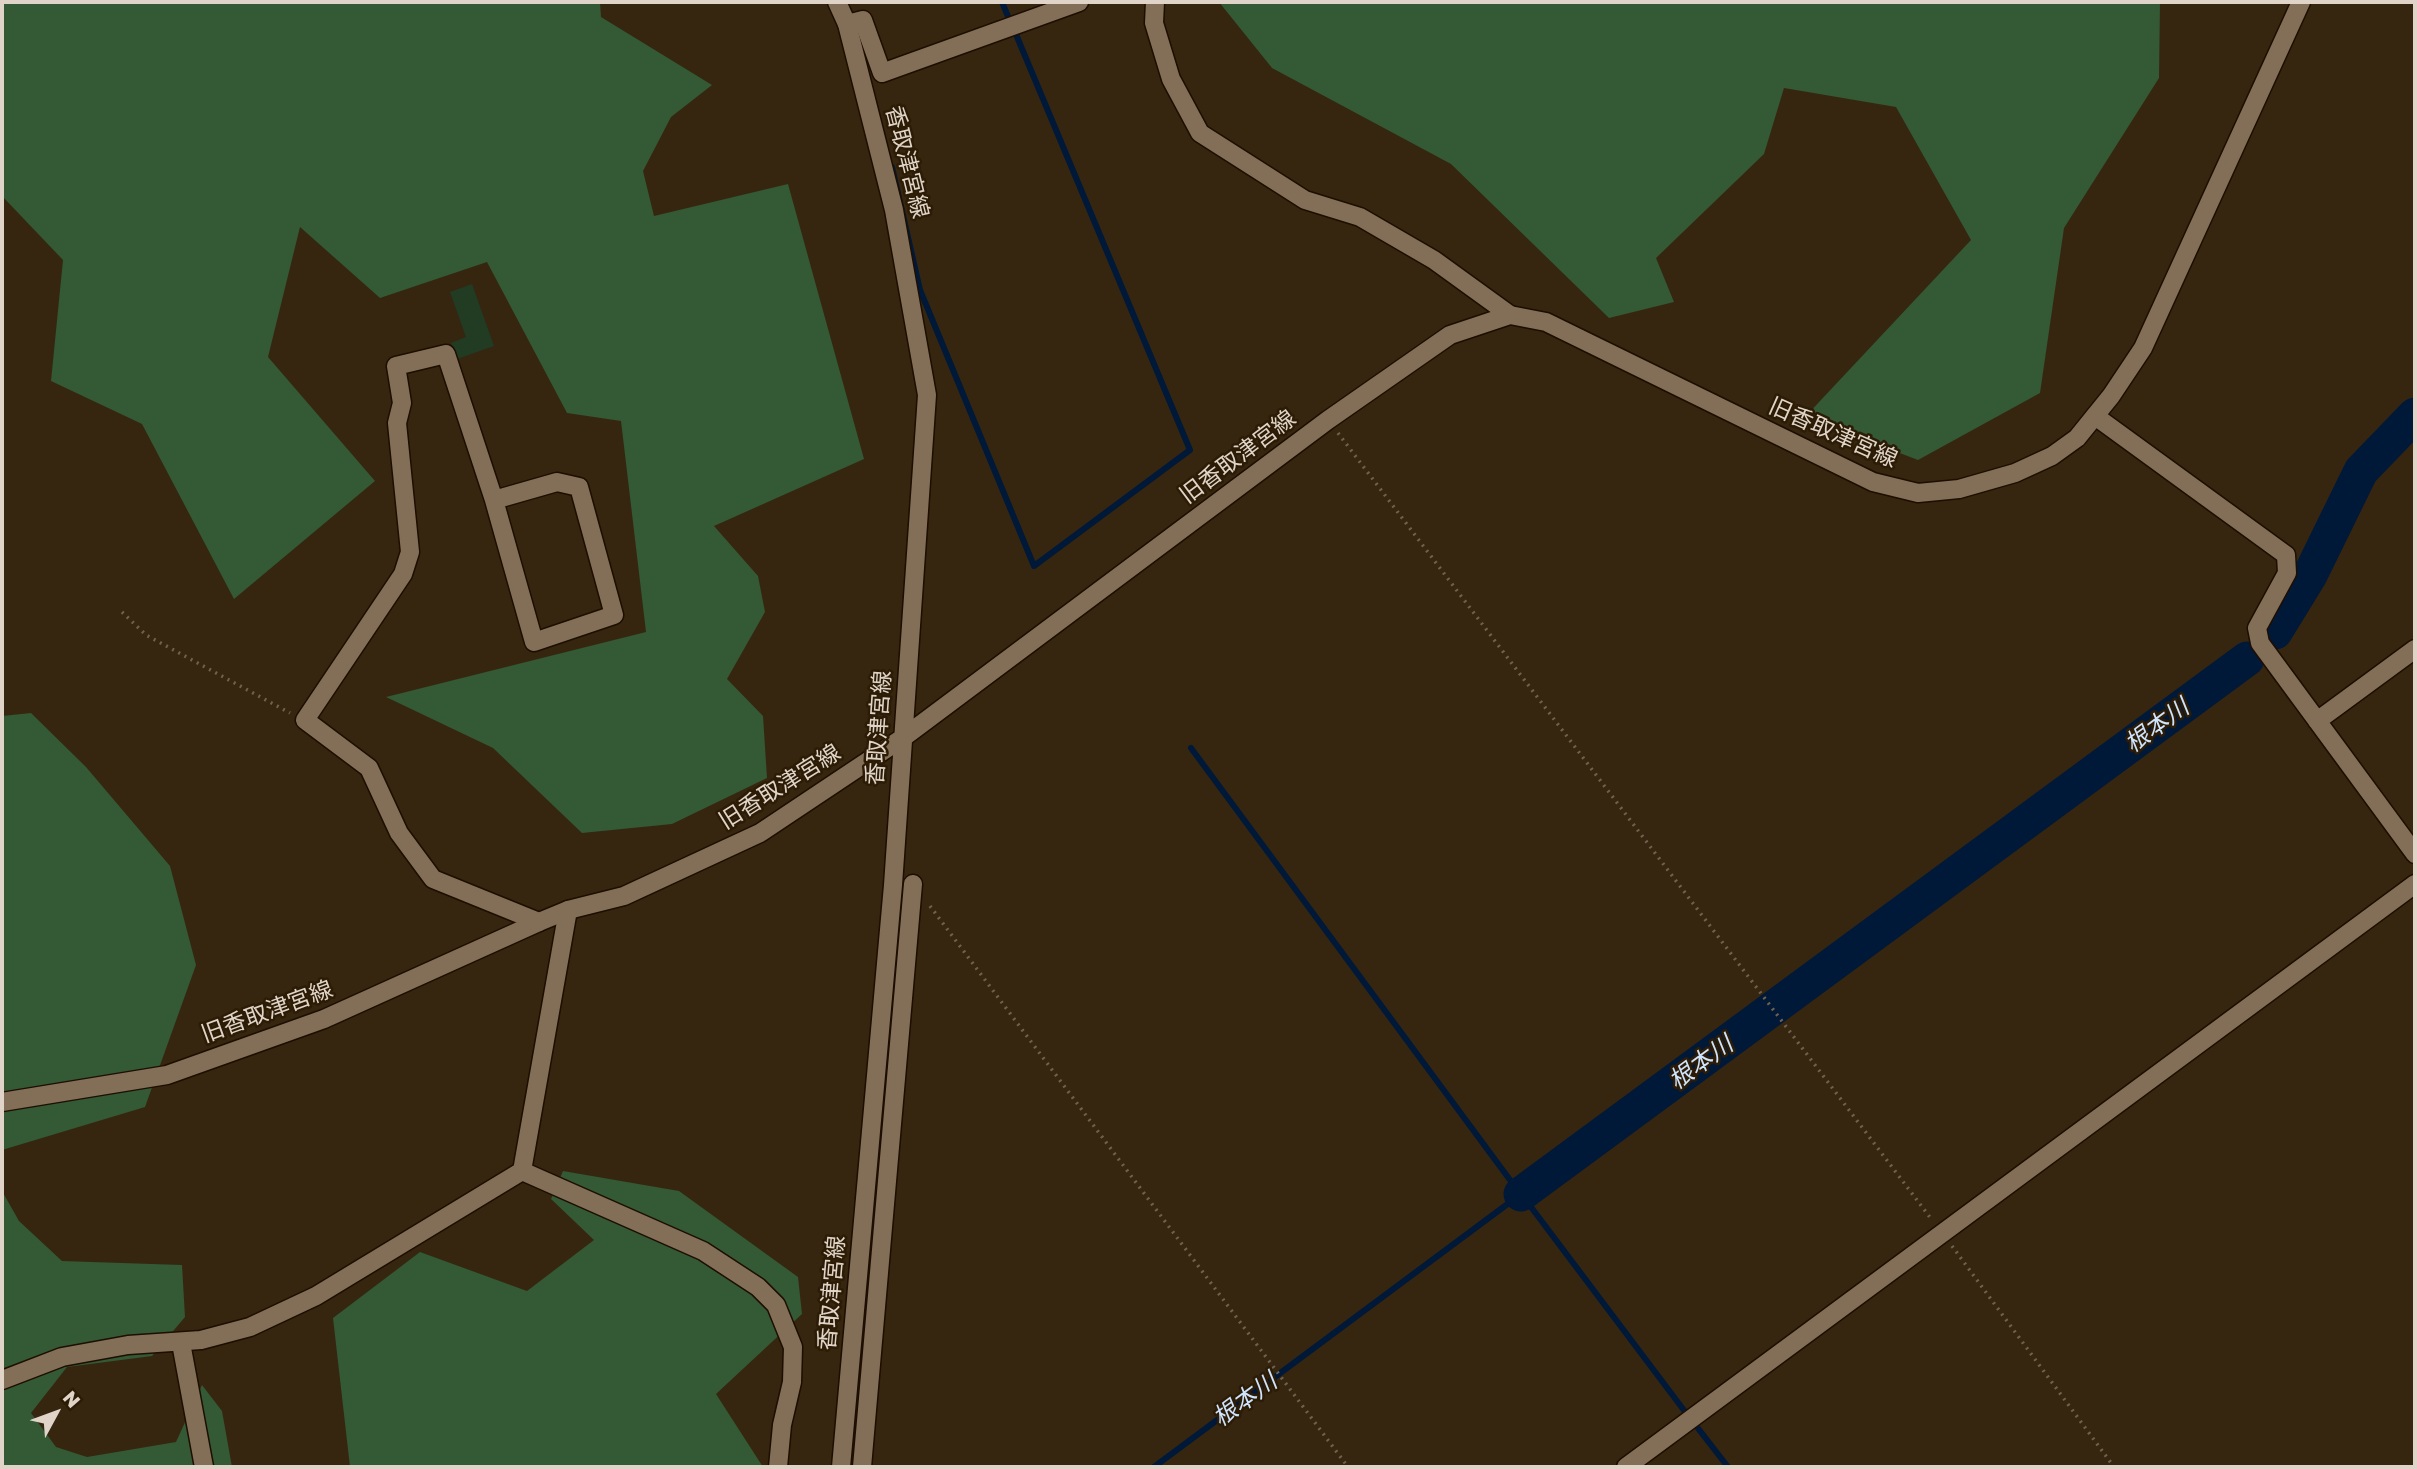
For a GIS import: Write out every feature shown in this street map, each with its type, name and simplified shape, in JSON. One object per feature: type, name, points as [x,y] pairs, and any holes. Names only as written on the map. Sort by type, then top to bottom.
[{"type":"street","name":"香取津宮線","points":[[838,2],[847,24],[894,210],[927,395],[904,737],[841,1467]]},
{"type":"street","points":[[847,24],[863,20],[882,74],[1079,2]]},
{"type":"street","points":[[1155,2],[1154,23],[1171,79],[1200,134],[1305,200],[1360,217],[1434,260],[1510,315]]},
{"type":"street","name":"旧香取津宮線","points":[[2,1102],[167,1074],[324,1019],[539,922],[568,910],[624,896],[760,833],[904,737],[1328,420],[1450,335],[1510,315],[1546,322],[1873,482],[1917,493],[1959,489],[2015,473],[2052,456],[2077,438],[2143,348],[2301,2]]},
{"type":"street","points":[[494,500],[558,482],[579,487],[614,615],[534,642],[494,500],[446,354],[396,366],[402,402],[397,423],[410,552],[403,574],[305,720],[369,768],[399,833],[433,879],[539,922]]},
{"type":"street","points":[[2095,416],[2286,555],[2287,573],[2257,628],[2260,643],[2415,853]]},
{"type":"street","points":[[2317,721],[2415,649]]},
{"type":"street","points":[[862,1467],[912,884]]},
{"type":"street","points":[[1626,1467],[2415,884]]},
{"type":"street","points":[[2,1380],[62,1357],[128,1345],[181,1343],[250,1327],[316,1296],[522,1171],[568,910]]},
{"type":"street","points":[[522,1171],[703,1251],[758,1287],[776,1305],[793,1347],[792,1382],[782,1425],[778,1467]]},
{"type":"street","points":[[181,1343],[204,1467]]},
{"type":"path","points":[[1328,420],[1777,1015]]},
{"type":"path","points":[[122,612],[146,635],[305,720]]},
{"type":"path","points":[[912,884],[1348,1467]]},
{"type":"green space","points":[[2,2],[600,2],[601,17],[712,85],[671,117],[643,171],[654,216],[788,184],[864,459],[714,526],[758,576],[765,612],[727,679],[763,716],[767,778],[672,824],[582,833],[493,748],[386,697],[646,632],[621,421],[567,413],[487,262],[380,298],[300,227],[268,357],[375,481],[234,599],[142,424],[51,381],[63,260],[2,196]]},
{"type":"green space","points":[[1219,2],[2160,2],[2159,78],[2064,228],[2040,393],[1918,460],[1805,417],[1971,240],[1896,107],[1784,88],[1764,154],[1656,258],[1674,302],[1609,318],[1451,164],[1272,68]]},
{"type":"green space","points":[[472,284],[494,346],[457,359],[451,343],[466,337],[450,292]]},
{"type":"green space","points":[[31,713],[86,767],[170,866],[196,965],[145,1107],[2,1150],[2,716]]},
{"type":"green space","points":[[563,1171],[679,1191],[798,1277],[802,1314],[716,1394],[763,1467],[350,1467],[333,1318],[420,1252],[527,1291],[594,1240],[551,1199]]},
{"type":"green space","points":[[2,1191],[19,1221],[62,1261],[182,1265],[185,1317],[152,1356],[67,1367],[31,1413],[56,1447],[87,1457],[176,1442],[202,1385],[222,1411],[232,1467],[2,1467]]},
{"type":"waterway","points":[[1002,2],[1009,19]]},
{"type":"waterway","points":[[892,167],[920,290],[1034,566],[1190,450],[1015,32]]},
{"type":"waterway","name":"根本川","points":[[2275,632],[2310,575],[2361,471],[2415,415]]},
{"type":"waterway","name":"根本川","points":[[1521,1194],[2247,659]]},
{"type":"waterway","points":[[1191,748],[1513,1184]]},
{"type":"waterway","name":"根本川","points":[[1154,1467],[1521,1194]]},
{"type":"waterway","points":[[1531,1207],[1686,1413]]},
{"type":"waterway","points":[[1697,1427],[1728,1467]]}]
